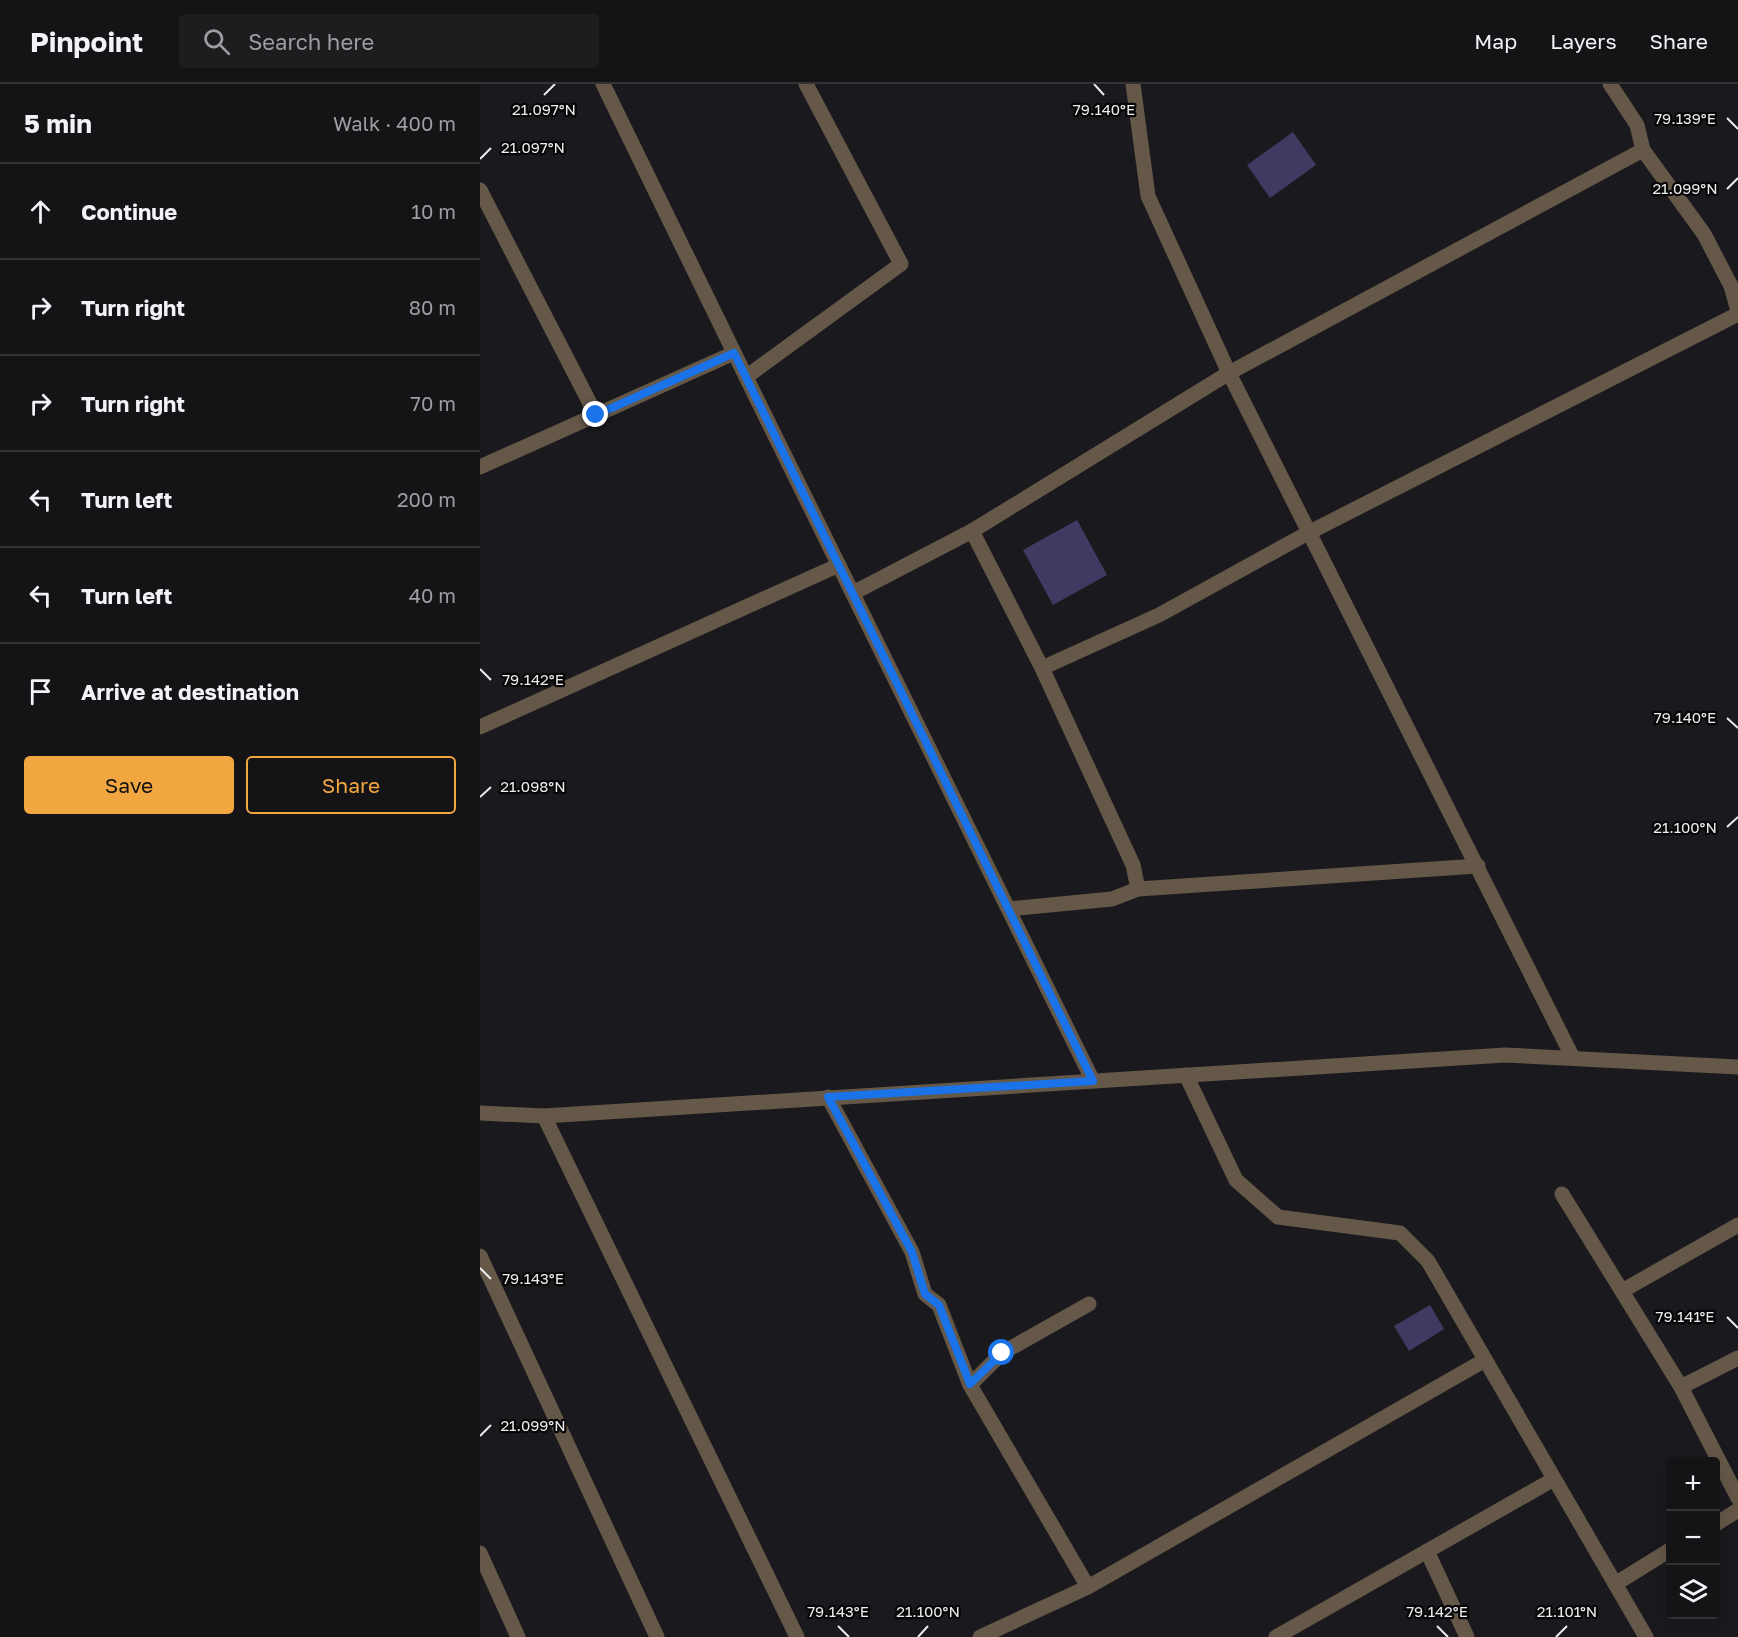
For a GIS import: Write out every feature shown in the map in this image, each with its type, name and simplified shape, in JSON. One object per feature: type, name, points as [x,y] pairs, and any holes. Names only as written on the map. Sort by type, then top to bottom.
[{"type":"street","points":[[603,84],[1093,1081]]},
{"type":"street","points":[[746,377],[901,264],[806,84]]},
{"type":"street","points":[[1133,84],[1148,195],[1229,373],[1573,1058]]},
{"type":"street","points":[[1042,668],[1159,615],[1308,533],[1738,313],[1731,286],[1704,234],[1643,150],[1637,125],[1610,84]]},
{"type":"street","points":[[853,593],[972,531],[1229,373],[1643,150]]},
{"type":"street","points":[[480,190],[596,415]]},
{"type":"street","points":[[480,467],[734,353]]},
{"type":"street","points":[[972,531],[1042,668],[1133,865],[1138,889]]},
{"type":"street","points":[[480,727],[839,565]]},
{"type":"street","points":[[1009,909],[1112,899],[1138,889],[1478,866]]},
{"type":"street","points":[[480,1113],[544,1116],[1505,1055],[1738,1067]]},
{"type":"street","points":[[1186,1075],[1236,1180],[1278,1217],[1400,1233],[1428,1261],[1646,1637]]},
{"type":"street","points":[[828,1097],[912,1252],[925,1294],[939,1305],[970,1384],[1088,1587]]},
{"type":"street","points":[[544,1116],[797,1637]]},
{"type":"street","points":[[1562,1194],[1681,1387],[1738,1498]]},
{"type":"street","points":[[1622,1291],[1738,1225]]},
{"type":"street","points":[[480,1256],[657,1637]]},
{"type":"street","points":[[970,1384],[1002,1353],[1089,1304]]},
{"type":"street","points":[[1681,1387],[1738,1358]]},
{"type":"street","points":[[980,1637],[1088,1587],[1485,1360]]},
{"type":"street","points":[[1276,1637],[1554,1479]]},
{"type":"street","points":[[1720,1521],[1738,1510]]},
{"type":"street","points":[[1427,1551],[1467,1637]]},
{"type":"street","points":[[480,1553],[518,1637]]},
{"type":"street","points":[[1615,1584],[1666,1554]]},
{"type":"building","points":[[1293,132],[1316,165],[1270,198],[1247,165]]},
{"type":"building","points":[[1077,520],[1107,575],[1053,605],[1023,550]]},
{"type":"building","points":[[1430,1305],[1444,1329],[1409,1351],[1394,1326]]},
{"type":"route","points":[[596,415],[734,353],[1093,1081],[828,1097],[912,1252],[925,1294],[939,1305],[970,1384],[1002,1353]]}]
